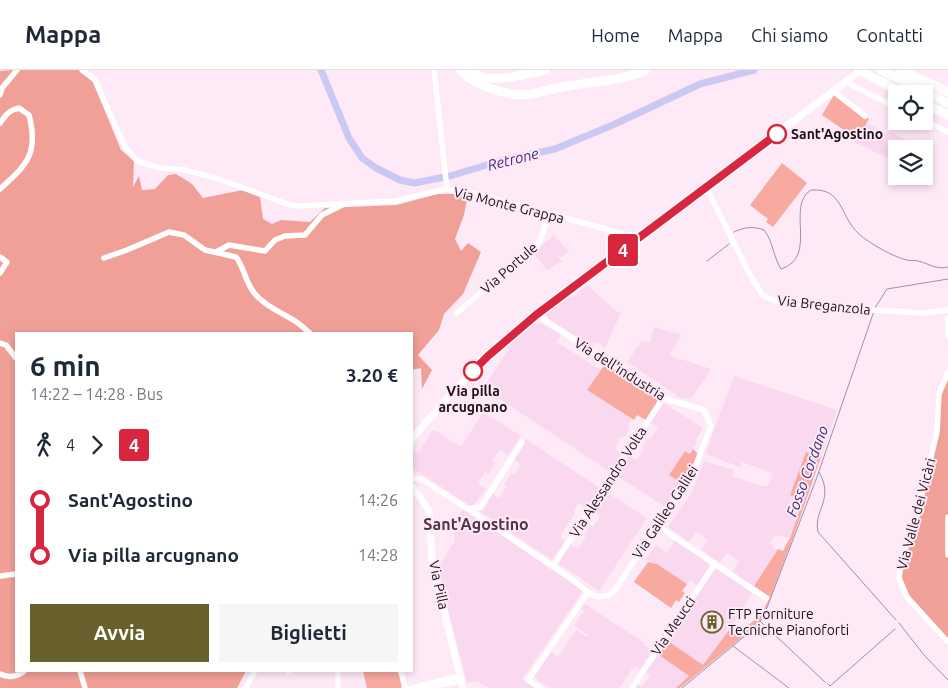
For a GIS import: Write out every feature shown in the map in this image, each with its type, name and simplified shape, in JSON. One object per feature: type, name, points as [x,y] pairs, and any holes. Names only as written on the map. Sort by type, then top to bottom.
[{"type":"highway","points":[[461,70],[472,80],[494,89],[510,94],[526,95],[626,76],[645,70]]},
{"type":"highway","points":[[469,70],[480,76],[501,78],[546,70]]},
{"type":"highway","points":[[626,76],[638,70]]},
{"type":"highway","points":[[860,70],[888,85]]},
{"type":"highway","points":[[882,70],[948,103]]},
{"type":"highway","points":[[901,70],[948,92]]},
{"type":"highway","points":[[914,70],[948,86]]},
{"type":"highway","points":[[933,108],[948,116]]},
{"type":"main road","points":[[413,438],[484,360],[536,315],[860,70]]},
{"type":"main road","name":"Via Pilla","points":[[413,487],[426,503],[430,516],[432,560],[461,682]]},
{"type":"street","points":[[0,94],[2,88],[17,70]]},
{"type":"street","name":"Via Monte Grappa","points":[[82,70],[95,80],[125,147],[137,161],[161,168],[185,170],[219,179],[290,205],[300,206],[395,201],[446,187],[628,236],[635,241]]},
{"type":"street","points":[[434,70],[446,187]]},
{"type":"street","points":[[847,81],[853,86],[888,103]]},
{"type":"street","points":[[833,91],[865,116]]},
{"type":"street","points":[[0,123],[13,109],[19,108],[29,115],[33,134],[29,159],[0,189]]},
{"type":"street","points":[[933,124],[948,132]]},
{"type":"street","name":"Via Breganzola","points":[[706,187],[749,273],[763,296],[776,300],[879,311],[922,313],[948,311]]},
{"type":"street","points":[[216,252],[229,245],[265,251],[275,240],[285,236],[305,235],[322,215],[348,202]]},
{"type":"street","name":"Via Portule","points":[[457,313],[538,244],[548,214]]},
{"type":"street","points":[[104,258],[169,232],[184,235],[206,250],[236,257],[255,295],[308,332]]},
{"type":"street","points":[[0,257],[7,262],[0,274]]},
{"type":"street","name":"Via dell'industria","points":[[536,315],[664,398],[704,410],[707,414]]},
{"type":"street","points":[[948,318],[948,336]]},
{"type":"street","points":[[0,343],[6,346],[15,357]]},
{"type":"street","name":"Via Valle dei Vicàri","points":[[948,372],[937,400],[937,432],[916,519],[901,561],[900,572],[901,583],[907,597],[948,642]]},
{"type":"street","name":"Via Alessandro Volta","points":[[553,566],[664,398]]},
{"type":"street","name":"Via Galileo Galilei","points":[[588,592],[599,598],[605,598],[615,590],[658,526],[689,479],[700,456],[710,426],[707,414]]},
{"type":"street","points":[[468,509],[481,507],[522,442]]},
{"type":"street","points":[[413,487],[418,478]]},
{"type":"street","points":[[413,479],[418,478],[468,509],[588,592],[528,680],[540,688]]},
{"type":"street","points":[[413,487],[429,485]]},
{"type":"street","points":[[948,517],[948,554]]},
{"type":"street","points":[[658,526],[766,598]]},
{"type":"street","name":"Via Meucci","points":[[632,688],[716,564]]},
{"type":"street","points":[[0,576],[15,574]]},
{"type":"street","points":[[0,674],[5,677],[22,672]]},
{"type":"street","points":[[80,672],[85,688]]},
{"type":"street","points":[[246,688],[254,672]]},
{"type":"street","points":[[334,688],[339,688],[338,672]]},
{"type":"street","points":[[401,672],[405,688]]},
{"type":"street","points":[[411,688],[426,687],[452,681],[461,682]]},
{"type":"shaded area","points":[[79,70],[92,80],[121,150],[134,161],[133,187],[139,176],[142,190],[155,189],[168,175],[176,174],[192,184],[203,198],[243,190],[260,197],[263,219],[272,224],[281,220],[310,222],[325,208],[397,205],[437,194],[468,194],[464,215],[455,239],[461,251],[468,243],[481,252],[463,294],[444,314],[439,330],[418,355],[432,370],[422,389],[421,368],[413,370],[413,332],[15,332],[15,672],[245,672],[237,688],[0,688],[0,71]]},
{"type":"shaded area","points":[[834,95],[869,119],[857,139],[822,115]]},
{"type":"shaded area","points":[[867,123],[887,134],[889,131],[906,140],[888,140],[888,158],[854,142]]},
{"type":"shaded area","points":[[782,163],[807,183],[773,227],[766,222],[768,219],[750,205]]},
{"type":"shaded area","points":[[554,235],[569,252],[560,258],[557,256],[562,262],[559,262],[548,271],[533,253]]},
{"type":"shaded area","points":[[587,285],[617,312],[621,313],[605,348],[598,343],[593,343],[591,346],[549,319],[546,314],[568,295],[573,297]]},
{"type":"shaded area","points":[[535,323],[542,324],[561,335],[557,342],[600,370],[587,390],[632,419],[628,426],[630,428],[624,438],[622,436],[617,444],[615,449],[622,454],[610,472],[483,388],[509,349],[505,347]]},
{"type":"shaded area","points":[[654,327],[682,335],[669,355],[711,369],[691,399],[681,398],[627,362],[642,341],[650,342]]},
{"type":"shaded area","points":[[605,364],[659,399],[646,420],[637,415],[634,420],[587,390]]},
{"type":"shaded area","points":[[734,376],[837,410],[821,457],[806,452],[790,495],[803,500],[790,538],[775,535],[769,544],[774,544],[772,547],[777,550],[753,586],[732,572],[739,562],[729,554],[727,553],[720,563],[701,550],[708,540],[696,532],[689,542],[668,527],[692,492],[704,461],[734,470],[732,476],[761,486],[768,486],[772,473],[742,462],[740,467],[710,456],[707,453]]},
{"type":"shaded area","points":[[948,380],[948,639],[909,595],[902,578],[903,562],[912,538],[930,474],[941,395]]},
{"type":"shaded area","points":[[664,403],[703,428],[690,454],[685,451],[669,475],[681,483],[665,507],[616,475],[628,456],[637,460],[644,449],[642,447],[658,428],[651,422]]},
{"type":"shaded area","points":[[483,412],[521,436],[508,455],[500,450],[492,461],[495,464],[489,474],[485,472],[478,483],[486,489],[472,507],[413,468],[413,450],[418,453],[432,431],[436,431],[461,447]]},
{"type":"shaded area","points":[[526,439],[600,488],[586,508],[578,503],[575,514],[562,532],[561,538],[565,541],[552,560],[479,511],[491,493],[499,498],[507,486],[504,484],[511,474],[514,475],[521,464],[513,459]]},
{"type":"shaded area","points":[[693,449],[698,454],[695,463],[681,483],[669,475],[685,451],[690,454]]},
{"type":"shaded area","points":[[806,452],[821,457],[763,617],[746,634],[680,688],[676,688],[689,676],[659,655],[668,641],[703,665],[729,630],[736,635],[761,615],[770,597],[754,586],[778,549],[783,551],[790,538],[803,501],[790,495]]},
{"type":"shaded area","points":[[605,491],[647,518],[599,591],[558,563],[570,544],[578,549],[586,538],[584,536],[586,532],[590,526],[593,527],[600,516],[593,511]]},
{"type":"shaded area","points":[[463,509],[583,591],[522,679],[535,688],[489,688],[477,681],[467,683],[437,569],[455,541],[453,524]]},
{"type":"shaded area","points":[[675,540],[708,563],[709,567],[697,585],[690,580],[687,584],[657,564],[646,560],[656,545],[667,553]]},
{"type":"shaded area","points":[[648,562],[657,564],[687,584],[682,591],[685,593],[679,602],[676,600],[671,608],[634,582]]},
{"type":"shaded area","points":[[715,568],[752,593],[740,614],[703,665],[667,640]]},
{"type":"shaded area","points":[[585,604],[645,643],[644,645],[652,651],[640,669],[636,666],[632,669],[619,688],[550,688],[536,679],[535,676],[551,652],[558,657],[576,630],[587,637],[589,636],[574,625],[584,611],[581,609]]},
{"type":"shaded area","points":[[657,654],[690,676],[676,688],[635,688],[637,684],[642,687],[650,676],[645,672]]},
{"type":"shaded area","points":[[363,672],[398,672],[401,688],[367,688]]},
{"type":"waterway","name":"Retrone","points":[[321,70],[349,138],[362,158],[376,168],[400,180],[414,183],[450,176],[500,161],[555,149],[615,124],[700,84],[754,70]]},
{"type":"waterway","points":[[734,232],[749,228],[764,230],[781,269],[792,263],[798,254],[801,207],[804,197],[811,190],[822,191],[835,198],[859,234],[888,253],[936,267],[948,267]]},
{"type":"waterway","points":[[707,261],[729,244]]},
{"type":"waterway","name":"Fosso Cordano","points":[[875,308],[887,289],[948,279]]},
{"type":"waterway","name":"Fosso Cordano","points":[[682,688],[746,635],[763,618],[817,477],[874,311]]},
{"type":"waterway","points":[[819,472],[825,490],[818,517],[818,532],[896,620]]},
{"type":"waterway","points":[[760,621],[825,682]]},
{"type":"waterway","points":[[899,623],[924,655],[948,680]]},
{"type":"waterway","points":[[828,684],[830,686],[895,629]]},
{"type":"waterway","points":[[733,646],[789,688]]},
{"type":"bus line","name":"4","points":[[473,371],[536,315],[777,134]]},
{"type":"place","name":"Sant'Agostino","points":[[777,134]]},
{"type":"place","name":"Via pilla arcugnano","points":[[473,371]]},
{"type":"place","name":"FTP Forniture Tecniche Pianoforti","points":[[712,622]]},
{"type":"district","name":"Sant'Agostino","points":[[476,524]]}]
